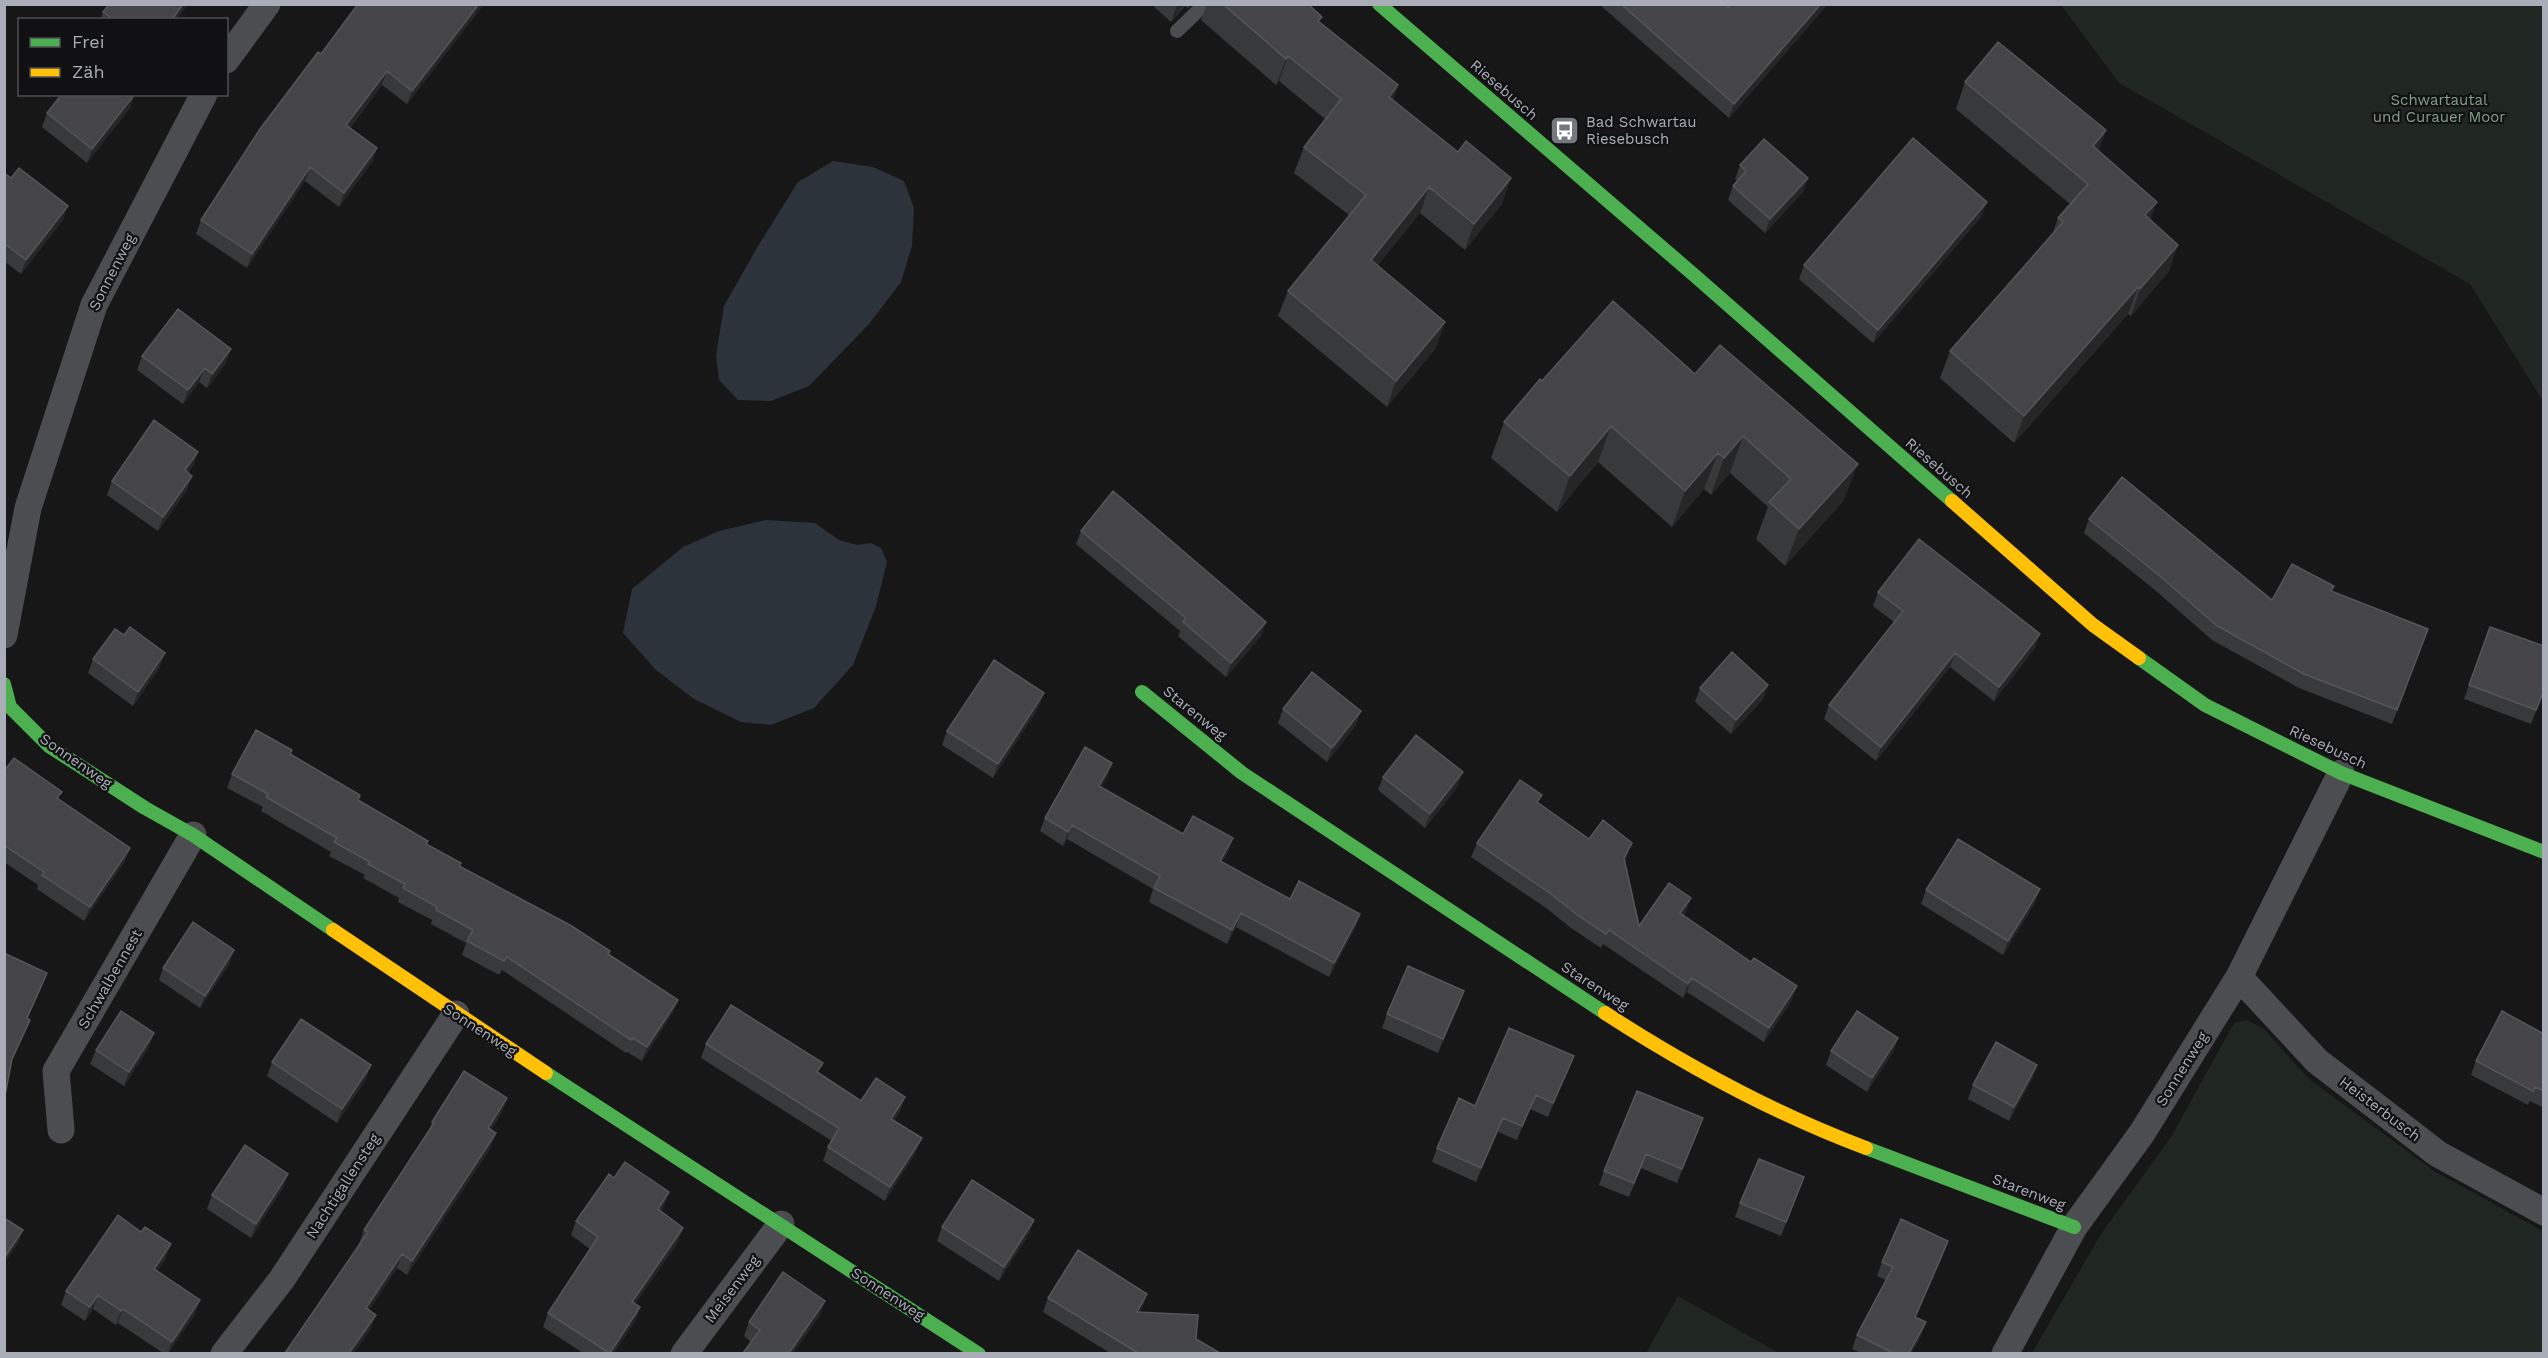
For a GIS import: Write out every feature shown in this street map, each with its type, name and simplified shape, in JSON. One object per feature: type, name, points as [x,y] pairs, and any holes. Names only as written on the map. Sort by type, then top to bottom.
[{"type":"street","points":[[228,57],[267,4]]},
{"type":"street","name":"Riesebusch","points":[[1379,4],[1703,282],[2093,625],[2205,705],[2341,773],[2544,852]]},
{"type":"street","name":"Sonnenweg","points":[[4,635],[28,508],[94,305],[203,96]]},
{"type":"street","name":"Sonnenweg","points":[[4,684],[10,707],[49,746],[145,808],[193,835],[456,1014],[979,1353]]},
{"type":"street","name":"Starenweg","points":[[1142,692],[1242,773],[1662,1050],[1815,1129],[2074,1227]]},
{"type":"street","name":"Sonnenweg","points":[[2005,1353],[2074,1227],[2142,1133],[2239,977],[2341,773]]},
{"type":"street","name":"Schwalbennest","points":[[61,1130],[56,1071],[193,835]]},
{"type":"street","name":"Heisterbusch","points":[[2239,977],[2327,1069],[2438,1154],[2544,1212]]},
{"type":"street","name":"Nachtigallensteg","points":[[224,1353],[282,1279],[456,1014]]},
{"type":"street","name":"Meisenweg","points":[[684,1353],[781,1224]]},
{"type":"lane","points":[[1177,31],[1205,4]]},
{"type":"green space","name":"Schwartautal und Curauer Moor","points":[[2061,5],[2543,5],[2543,401],[2470,284],[2119,83]]},
{"type":"green space","points":[[2247,1020],[2264,1029],[2309,1079],[2434,1171],[2543,1231],[2543,1353],[2032,1353],[2101,1234],[2171,1137],[2234,1023]]},
{"type":"green space","points":[[1678,1296],[1779,1353],[1646,1353]]},
{"type":"shaded area","points":[[833,161],[873,167],[904,181],[914,208],[912,246],[901,282],[869,324],[809,386],[771,401],[738,400],[719,380],[716,355],[724,306],[798,182]]},
{"type":"shaded area","points":[[766,520],[815,523],[839,540],[857,545],[871,543],[881,548],[887,562],[876,606],[853,665],[814,708],[771,725],[741,722],[694,699],[656,670],[623,633],[632,589],[683,547],[719,531]]},
{"type":"building","points":[[109,4],[183,4],[173,18],[111,18],[103,12]]},
{"type":"building","points":[[358,4],[479,4],[412,91],[387,71],[346,125],[377,148],[344,193],[310,167],[252,254],[201,220],[260,129],[318,52],[321,54]]},
{"type":"building","points":[[1223,4],[1308,4],[1322,17],[1318,21],[1398,85],[1389,97],[1458,152],[1466,141],[1511,178],[1474,224],[1429,187],[1371,260],[1445,322],[1396,381],[1288,291],[1366,195],[1304,147],[1341,99],[1288,56],[1286,59]]},
{"type":"building","points":[[1621,4],[1724,4],[1728,8],[1731,4],[1821,4],[1734,104]]},
{"type":"building","points":[[1998,42],[2106,130],[2093,146],[2157,202],[2145,215],[2178,245],[2024,416],[1950,351],[2063,222],[2058,218],[2088,184],[1965,82]]},
{"type":"building","points":[[60,96],[133,96],[92,149],[47,113]]},
{"type":"building","points":[[1913,138],[1987,202],[1878,330],[1804,265]]},
{"type":"building","points":[[1764,139],[1808,178],[1770,219],[1733,186],[1746,171],[1740,165]]},
{"type":"building","points":[[19,168],[68,206],[26,260],[4,243],[4,173],[11,178]]},
{"type":"building","points":[[1613,301],[1695,374],[1720,345],[1858,464],[1799,529],[1769,502],[1791,479],[1743,436],[1724,458],[1718,453],[1685,491],[1611,426],[1570,476],[1504,422],[1540,379],[1542,381]]},
{"type":"building","points":[[178,309],[231,349],[212,374],[205,368],[188,390],[142,356]]},
{"type":"building","points":[[154,420],[198,452],[185,470],[192,476],[163,517],[112,481]]},
{"type":"building","points":[[2122,477],[2272,600],[2292,564],[2334,586],[2331,591],[2428,629],[2397,710],[2304,674],[2217,626],[2160,576],[2089,519]]},
{"type":"building","points":[[1113,491],[1266,622],[1231,663],[1183,622],[1186,618],[1081,531]]},
{"type":"building","points":[[1919,539],[2040,634],[1999,687],[1955,653],[1881,747],[1829,705],[1903,611],[1878,592]]},
{"type":"building","points":[[130,627],[165,653],[138,692],[93,659],[115,629],[124,635]]},
{"type":"building","points":[[2490,627],[2544,646],[2544,690],[2536,710],[2469,685]]},
{"type":"building","points":[[1732,652],[1768,685],[1736,720],[1700,688]]},
{"type":"building","points":[[994,660],[1044,693],[998,764],[947,731]]},
{"type":"building","points":[[1312,672],[1361,711],[1332,748],[1283,709]]},
{"type":"building","points":[[256,730],[292,750],[290,754],[360,795],[358,800],[428,841],[426,844],[461,863],[459,866],[570,925],[610,951],[608,954],[678,1000],[647,1047],[633,1038],[631,1040],[507,957],[504,961],[467,941],[473,930],[436,910],[437,907],[403,888],[405,884],[334,842],[337,838],[266,797],[268,794],[232,774]]},
{"type":"building","points":[[1416,735],[1463,772],[1430,814],[1383,777]]},
{"type":"building","points":[[1085,747],[1112,763],[1099,786],[1183,834],[1193,816],[1233,838],[1220,861],[1290,899],[1299,881],[1360,914],[1334,963],[1241,913],[1232,930],[1154,888],[1160,876],[1072,825],[1068,832],[1045,818]]},
{"type":"building","points":[[14,758],[62,792],[57,798],[130,848],[90,907],[42,875],[44,872],[4,845],[4,771]]},
{"type":"building","points":[[1520,780],[1542,795],[1537,802],[1589,839],[1603,820],[1632,843],[1624,858],[1639,926],[1669,883],[1691,898],[1680,913],[1751,962],[1754,958],[1797,986],[1769,1028],[1692,978],[1688,984],[1609,930],[1606,934],[1477,843]]},
{"type":"building","points":[[1958,839],[2040,889],[2008,941],[1926,890]]},
{"type":"building","points":[[193,922],[234,950],[205,996],[163,968]]},
{"type":"building","points":[[4,953],[47,973],[27,1018],[30,1020],[12,1059],[4,1101]]},
{"type":"building","points":[[1408,966],[1464,991],[1443,1039],[1387,1014]]},
{"type":"building","points":[[731,1005],[823,1063],[817,1072],[861,1101],[876,1078],[905,1097],[891,1119],[922,1138],[890,1187],[828,1147],[839,1128],[706,1044]]},
{"type":"building","points":[[121,1011],[154,1033],[129,1072],[96,1050]]},
{"type":"building","points":[[1857,1011],[1898,1038],[1872,1078],[1831,1051]]},
{"type":"building","points":[[2502,1011],[2544,1034],[2544,1091],[2535,1087],[2533,1091],[2476,1061]]},
{"type":"building","points":[[301,1019],[371,1065],[342,1109],[272,1062]]},
{"type":"building","points":[[1509,1028],[1574,1056],[1553,1103],[1536,1095],[1522,1126],[1503,1118],[1481,1168],[1437,1148],[1459,1098],[1475,1106]]},
{"type":"building","points":[[1996,1042],[2037,1065],[2014,1107],[1973,1085]]},
{"type":"building","points":[[464,1071],[507,1098],[488,1128],[496,1133],[412,1261],[402,1254],[366,1308],[376,1315],[349,1353],[285,1353],[368,1232],[364,1230],[434,1123],[432,1122]]},
{"type":"building","points":[[1637,1091],[1703,1118],[1682,1169],[1646,1154],[1634,1183],[1604,1171]]},
{"type":"building","points":[[245,1145],[288,1174],[256,1224],[212,1195]]},
{"type":"building","points":[[1759,1159],[1804,1177],[1786,1222],[1740,1203]]},
{"type":"building","points":[[625,1162],[669,1192],[658,1209],[683,1228],[632,1302],[640,1307],[609,1353],[548,1313],[598,1237],[576,1221],[609,1174],[614,1178]]},
{"type":"building","points":[[972,1180],[1034,1220],[1004,1267],[942,1227]]},
{"type":"building","points":[[118,1215],[141,1232],[145,1227],[171,1244],[154,1269],[200,1300],[172,1342],[98,1295],[90,1307],[66,1291]]},
{"type":"building","points":[[4,1218],[23,1230],[4,1258]]},
{"type":"building","points":[[1901,1219],[1948,1241],[1915,1317],[1926,1322],[1909,1353],[1893,1353],[1857,1335],[1893,1267],[1882,1262]]},
{"type":"building","points":[[1078,1250],[1147,1294],[1137,1312],[1198,1315],[1196,1339],[1220,1353],[1138,1353],[1048,1298]]},
{"type":"building","points":[[783,1272],[825,1301],[789,1353],[743,1353],[760,1330],[749,1322]]},
{"type":"traffic: fast","points":[[1379,4],[1952,501]]},
{"type":"traffic: fast","points":[[2139,658],[2205,705],[2341,773],[2544,852]]},
{"type":"traffic: fast","points":[[4,684],[10,707],[49,746],[145,808],[193,835],[333,930]]},
{"type":"traffic: fast","points":[[1142,692],[1242,773],[1605,1013]]},
{"type":"traffic: fast","points":[[546,1073],[979,1354]]},
{"type":"traffic: fast","points":[[1866,1148],[2074,1227]]},
{"type":"traffic: slow","points":[[1952,501],[2093,625],[2139,658]]},
{"type":"traffic: slow","points":[[333,930],[546,1073]]},
{"type":"traffic: slow","points":[[1605,1013],[1732,1088],[1798,1120],[1866,1148]]},
{"type":"place","name":"Bad Schwartau Riesebusch","points":[[1565,131]]}]
